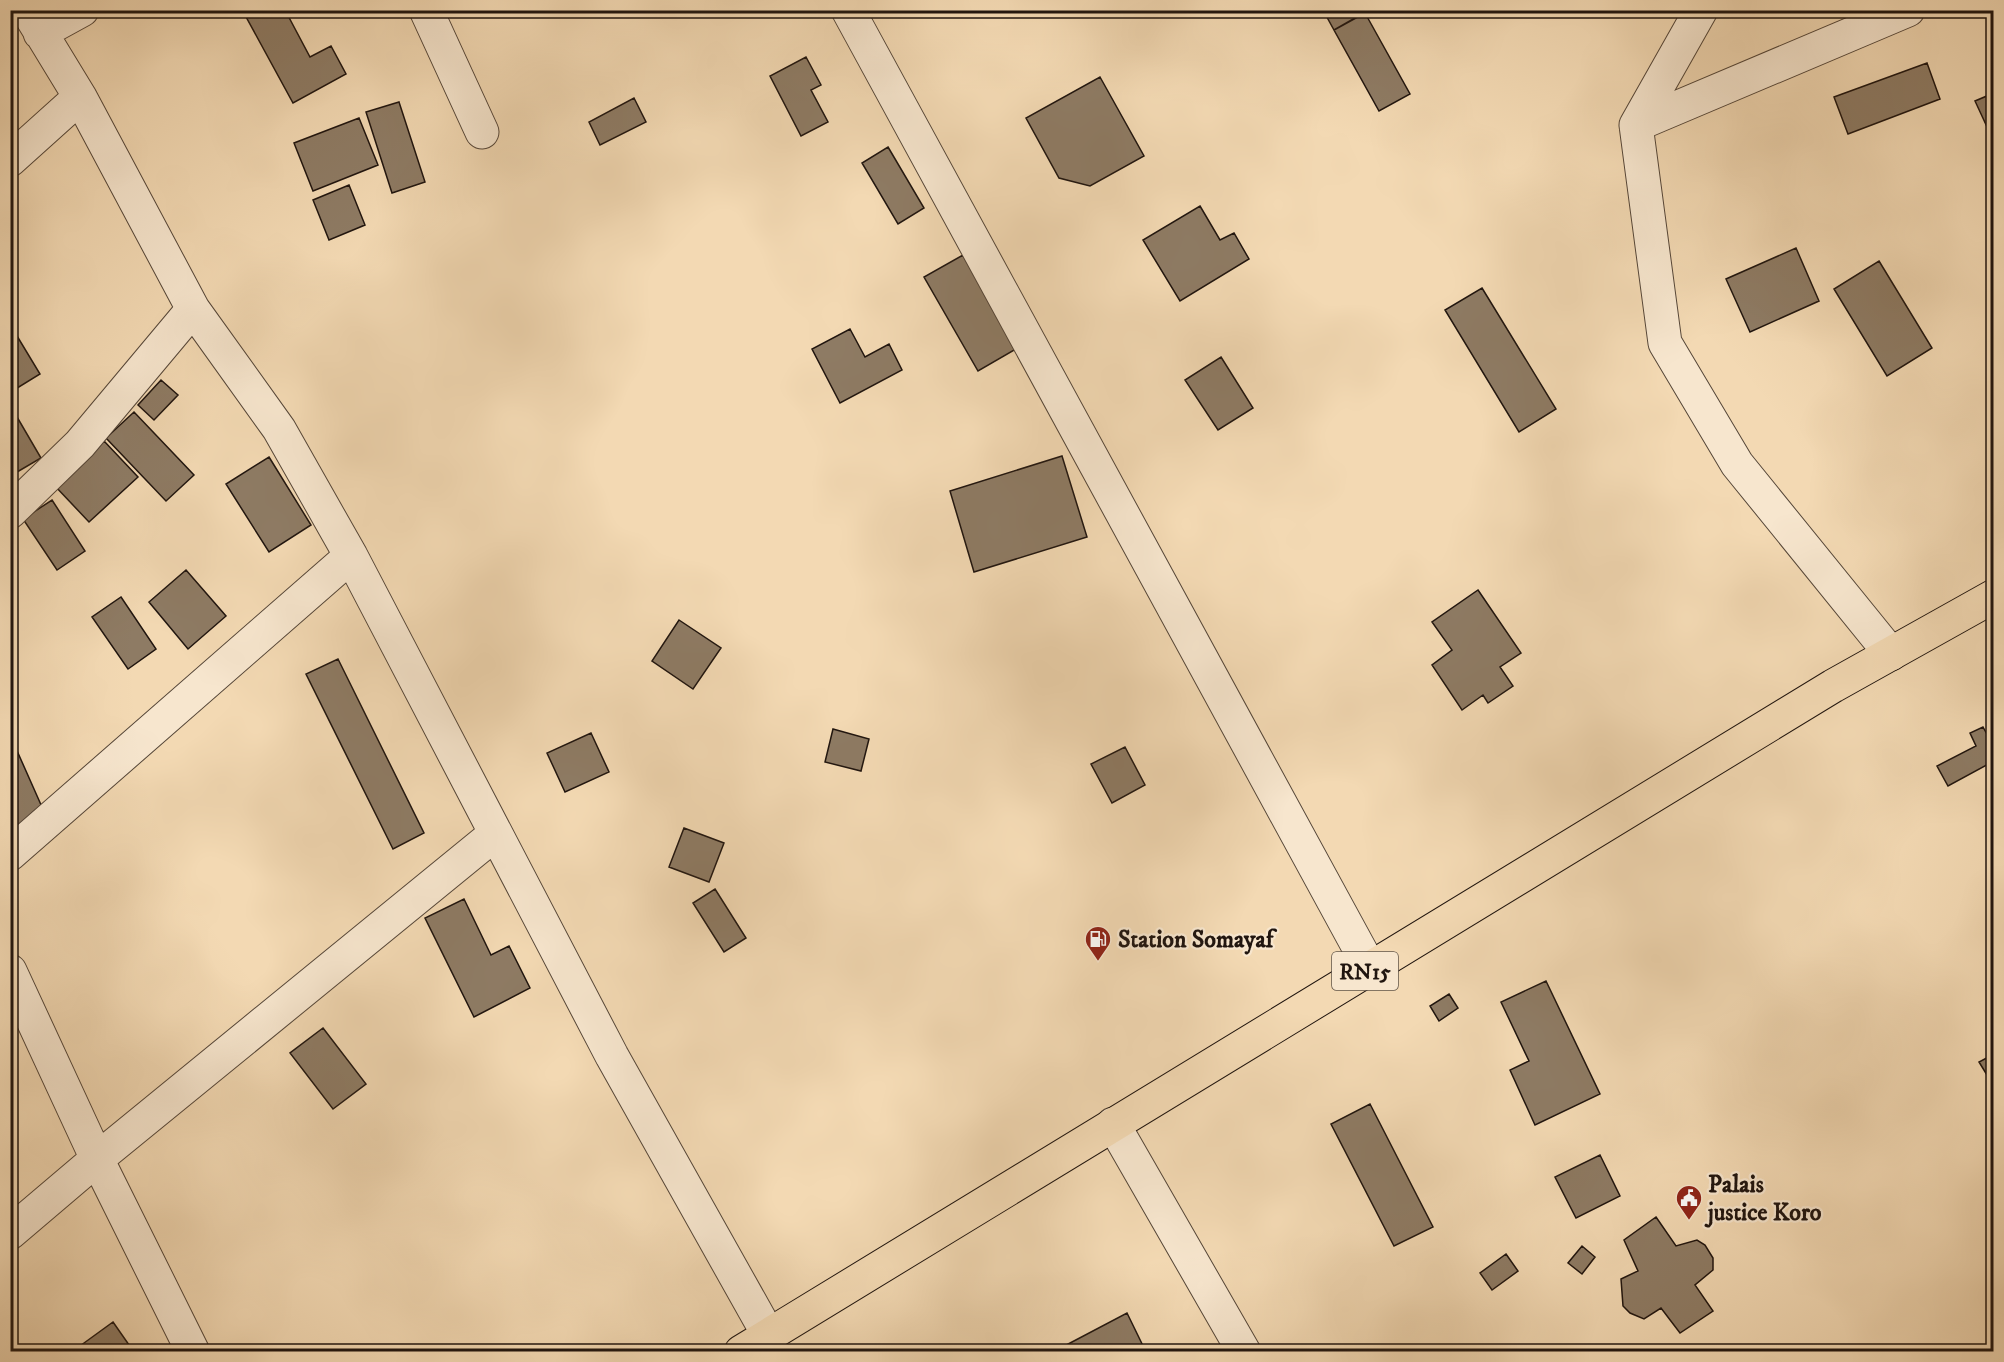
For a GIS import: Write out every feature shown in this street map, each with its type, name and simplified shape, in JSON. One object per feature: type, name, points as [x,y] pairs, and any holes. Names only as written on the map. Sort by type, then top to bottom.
[{"type":"main road","name":"RN15","points":[[741,1352],[1833,686],[1994,596]]},
{"type":"street","points":[[82,10],[34,22],[80,97],[193,309],[279,429],[351,556],[612,1056],[768,1334]]},
{"type":"street","points":[[426,10],[482,132]]},
{"type":"street","points":[[848,10],[1370,968]]},
{"type":"street","points":[[1701,10],[1636,124],[1665,343],[1737,464],[1891,654]]},
{"type":"street","points":[[1636,124],[1908,10]]},
{"type":"street","points":[[10,160],[80,97]]},
{"type":"street","points":[[10,512],[80,444],[193,309]]},
{"type":"street","points":[[10,854],[351,556]]},
{"type":"street","points":[[10,1233],[97,1159],[495,834]]},
{"type":"street","points":[[10,971],[97,1159],[193,1352]]},
{"type":"street","points":[[1113,1124],[1244,1352]]},
{"type":"building","points":[[253,10],[285,10],[310,57],[331,46],[346,74],[293,103],[245,15]]},
{"type":"building","points":[[1323,10],[1369,10],[1334,30]]},
{"type":"building","points":[[1365,13],[1410,94],[1379,111],[1334,30]]},
{"type":"building","points":[[806,57],[821,85],[811,90],[828,122],[801,136],[770,76]]},
{"type":"building","points":[[1927,63],[1940,99],[1848,134],[1834,97]]},
{"type":"building","points":[[1100,77],[1144,156],[1090,186],[1059,178],[1026,118]]},
{"type":"building","points":[[1994,93],[1994,142],[1975,101]]},
{"type":"building","points":[[634,98],[646,122],[600,145],[589,122]]},
{"type":"building","points":[[399,102],[425,182],[392,193],[366,112]]},
{"type":"building","points":[[359,118],[378,165],[313,191],[294,143]]},
{"type":"building","points":[[888,147],[924,208],[898,224],[862,163]]},
{"type":"building","points":[[349,185],[365,225],[329,240],[313,200]]},
{"type":"building","points":[[1200,206],[1220,240],[1234,233],[1249,259],[1180,301],[1143,240]]},
{"type":"building","points":[[1796,248],[1819,301],[1750,332],[1726,279]]},
{"type":"building","points":[[963,255],[1016,349],[978,371],[924,277]]},
{"type":"building","points":[[1879,261],[1932,348],[1887,376],[1834,289]]},
{"type":"building","points":[[1482,288],[1556,409],[1519,432],[1445,310]]},
{"type":"building","points":[[11,326],[40,374],[14,390],[10,385]]},
{"type":"building","points":[[850,329],[865,357],[889,344],[902,370],[840,403],[812,349]]},
{"type":"building","points":[[1221,357],[1253,408],[1218,430],[1185,380]]},
{"type":"building","points":[[161,380],[178,395],[154,420],[138,405]]},
{"type":"building","points":[[10,405],[41,458],[12,475],[10,473]]},
{"type":"building","points":[[134,412],[194,475],[166,501],[106,438]]},
{"type":"building","points":[[104,441],[138,477],[89,522],[55,486]]},
{"type":"building","points":[[1062,456],[1087,537],[974,572],[950,491]]},
{"type":"building","points":[[269,457],[311,525],[269,552],[226,484]]},
{"type":"building","points":[[52,500],[85,551],[57,570],[23,519]]},
{"type":"building","points":[[186,570],[226,616],[188,649],[149,602]]},
{"type":"building","points":[[1478,590],[1521,653],[1500,667],[1513,686],[1488,703],[1483,695],[1462,710],[1432,665],[1452,650],[1432,622]]},
{"type":"building","points":[[121,597],[156,649],[128,669],[92,617]]},
{"type":"building","points":[[679,620],[721,648],[693,689],[652,661]]},
{"type":"building","points":[[338,659],[424,833],[393,849],[306,674]]},
{"type":"building","points":[[1983,727],[1994,747],[1994,761],[1948,786],[1937,766],[1976,746],[1970,733]]},
{"type":"building","points":[[833,729],[869,739],[861,771],[825,762]]},
{"type":"building","points":[[591,733],[609,772],[565,792],[547,753]]},
{"type":"building","points":[[10,735],[46,816],[10,832]]},
{"type":"building","points":[[1125,747],[1145,785],[1112,803],[1091,764]]},
{"type":"building","points":[[684,828],[724,843],[709,882],[669,867]]},
{"type":"building","points":[[715,889],[746,938],[724,952],[693,903]]},
{"type":"building","points":[[464,899],[491,955],[509,946],[530,988],[474,1017],[425,918]]},
{"type":"building","points":[[1546,981],[1600,1094],[1535,1125],[1510,1070],[1529,1061],[1501,1002]]},
{"type":"building","points":[[1449,994],[1458,1008],[1439,1021],[1430,1006]]},
{"type":"building","points":[[323,1028],[366,1084],[333,1109],[290,1053]]},
{"type":"building","points":[[1994,1054],[1994,1072],[1987,1075],[1979,1062]]},
{"type":"building","points":[[1370,1104],[1433,1227],[1394,1246],[1331,1124]]},
{"type":"building","points":[[1600,1155],[1620,1196],[1576,1218],[1555,1177]]},
{"type":"building","points":[[1656,1217],[1676,1246],[1697,1240],[1705,1245],[1713,1258],[1713,1270],[1695,1285],[1713,1311],[1680,1333],[1661,1308],[1644,1319],[1630,1313],[1623,1306],[1621,1279],[1638,1271],[1624,1240]]},
{"type":"building","points":[[1582,1246],[1595,1257],[1582,1274],[1568,1263]]},
{"type":"building","points":[[1506,1254],[1518,1271],[1492,1290],[1480,1273]]},
{"type":"building","points":[[1127,1313],[1146,1352],[1053,1352]]},
{"type":"building","points":[[113,1322],[134,1352],[73,1351]]},
{"type":"place","name":"Station Somayaf","points":[[1098,962]]},
{"type":"place","name":"Palais justice Koro","points":[[1689,1221]]}]
